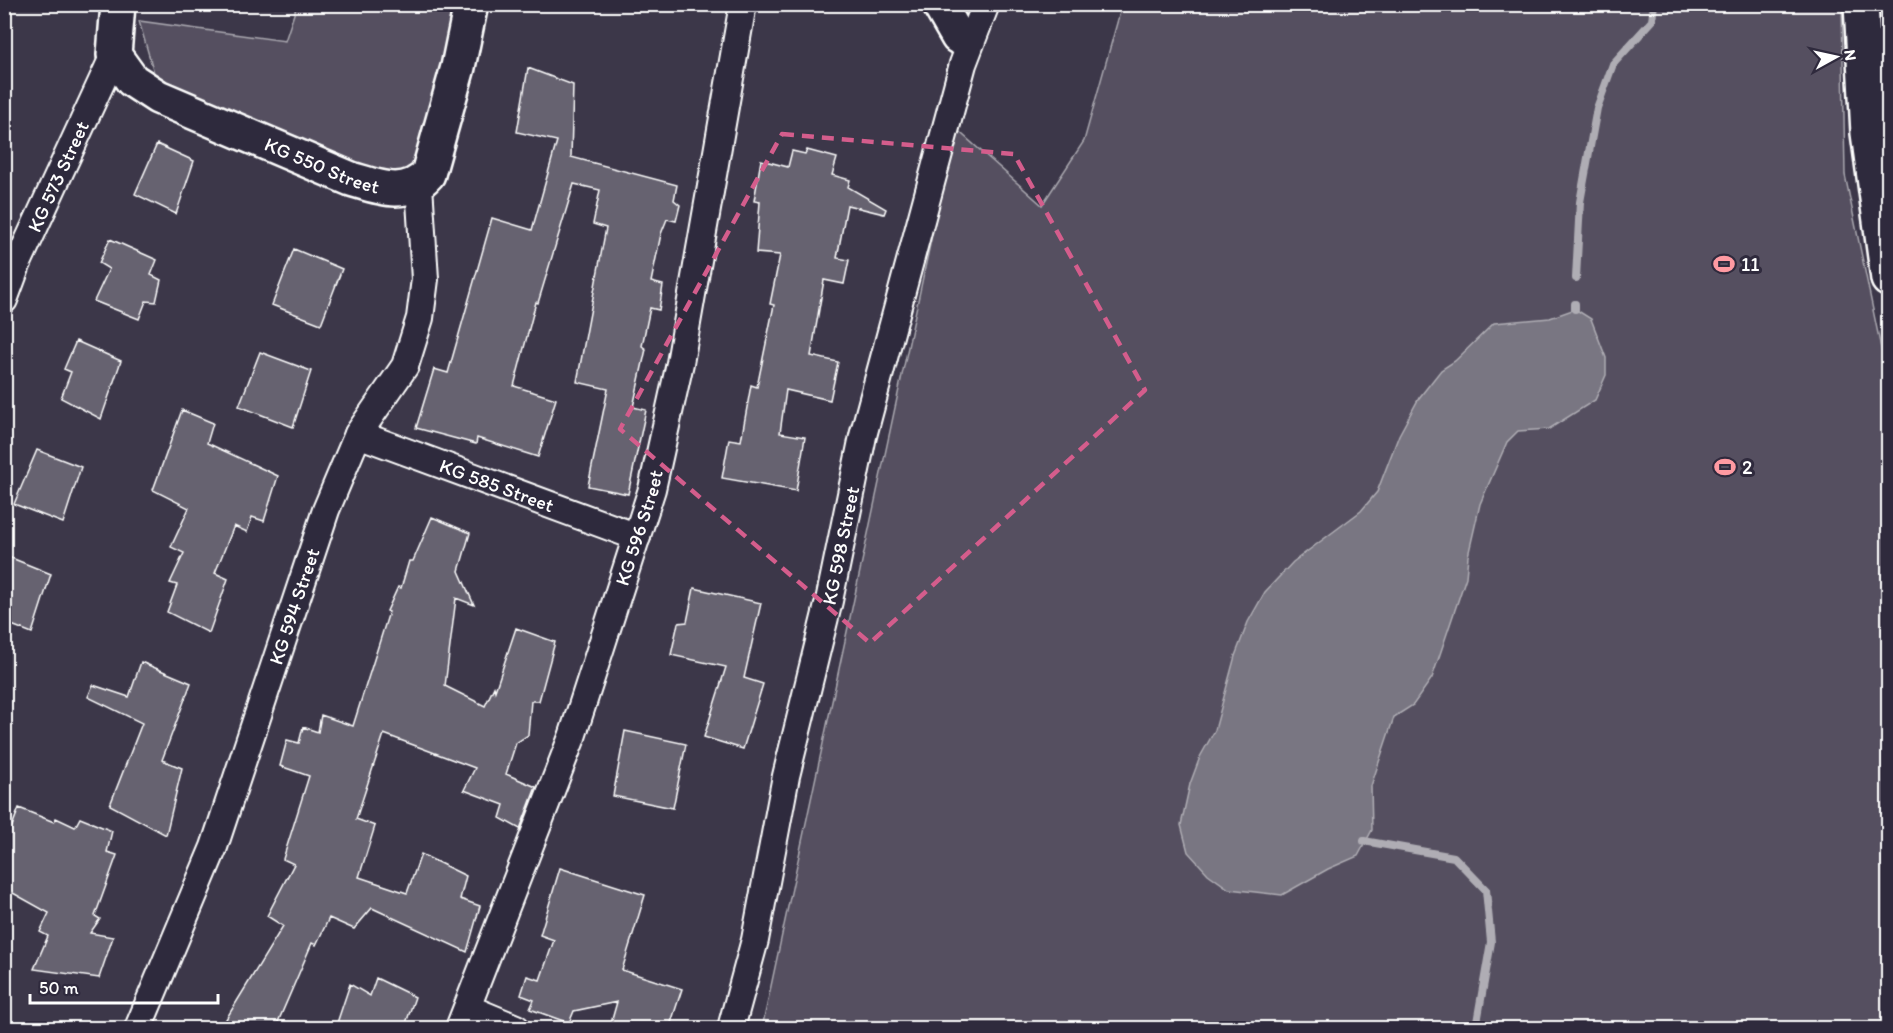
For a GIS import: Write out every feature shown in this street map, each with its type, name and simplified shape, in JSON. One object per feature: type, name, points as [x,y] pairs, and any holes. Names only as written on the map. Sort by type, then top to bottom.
[{"type":"street","points":[[114,55],[118,4]]},
{"type":"street","points":[[419,185],[428,174],[434,158],[458,67],[471,4]]},
{"type":"street","name":"KG 596 Street","points":[[464,1018],[572,737],[652,489],[680,363],[743,4]]},
{"type":"street","points":[[939,4],[960,51]]},
{"type":"street","name":"KG 598 Street","points":[[955,4],[960,51]]},
{"type":"street","name":"KG 598 Street","points":[[731,1029],[756,940],[786,776],[829,601],[863,436],[960,51],[986,4]]},
{"type":"street","points":[[1860,4],[1868,132],[1888,279]]},
{"type":"street","name":"KG 550 Street","points":[[114,55],[132,80],[158,97],[351,179],[383,189],[401,190],[419,185]]},
{"type":"street","name":"KG 573 Street","points":[[4,300],[11,257],[114,55]]},
{"type":"street","name":"KG 594 Street","points":[[138,1029],[214,847],[326,510],[358,434],[405,366],[420,318],[425,279],[419,185]]},
{"type":"street","name":"KG 585 Street","points":[[358,434],[637,537]]},
{"type":"street","points":[[464,1018],[516,1029]]},
{"type":"highlighted area","points":[[782,134],[1014,154],[1145,390],[870,643],[620,429]]},
{"type":"shaded area","points":[[297,5],[476,5],[433,183],[395,200],[161,97],[139,21],[285,41]]},
{"type":"shaded area","points":[[1122,5],[1842,5],[1845,175],[1888,382],[1888,1028],[762,1028],[955,128],[1042,205],[1084,141]]},
{"type":"shaded area","points":[[1575,309],[1591,319],[1606,358],[1606,375],[1595,400],[1549,429],[1518,431],[1507,442],[1480,504],[1468,556],[1466,577],[1432,678],[1413,705],[1394,717],[1371,786],[1372,830],[1358,856],[1328,869],[1282,895],[1229,889],[1208,874],[1188,852],[1181,825],[1190,784],[1200,757],[1215,730],[1235,656],[1248,622],[1265,592],[1293,562],[1361,511],[1377,492],[1399,435],[1419,398],[1441,370],[1455,361],[1494,323],[1550,318]]},
{"type":"building","points":[[528,68],[573,85],[571,157],[677,185],[674,200],[680,205],[676,221],[667,219],[661,234],[651,282],[663,285],[659,310],[650,308],[642,346],[646,349],[633,407],[646,410],[628,494],[588,486],[608,389],[577,382],[606,228],[593,224],[600,190],[574,184],[538,303],[536,302],[514,386],[556,399],[538,457],[477,438],[476,444],[416,428],[434,369],[448,373],[492,218],[532,230],[557,141],[517,132]]},
{"type":"building","points":[[157,144],[194,161],[176,214],[135,194]]},
{"type":"building","points":[[807,150],[837,158],[832,175],[850,180],[848,187],[886,209],[884,214],[847,205],[837,258],[849,260],[844,284],[824,280],[811,356],[838,362],[830,400],[786,390],[780,433],[805,437],[796,491],[722,478],[729,439],[741,441],[751,385],[757,387],[774,305],[770,304],[780,255],[756,253],[760,202],[754,201],[761,160],[788,167],[792,151],[805,154]]},
{"type":"building","points":[[110,239],[157,260],[151,275],[161,280],[156,302],[146,301],[139,319],[94,301],[109,269],[99,263]]},
{"type":"building","points":[[294,249],[342,269],[321,324],[272,305]]},
{"type":"building","points":[[76,341],[121,361],[101,419],[61,398],[71,372],[64,369]]},
{"type":"building","points":[[260,352],[311,371],[293,427],[239,406]]},
{"type":"building","points":[[182,410],[213,423],[207,443],[278,476],[264,521],[252,517],[247,532],[234,526],[215,573],[228,579],[209,633],[167,612],[177,585],[170,583],[184,553],[171,547],[189,508],[153,490]]},
{"type":"building","points":[[37,450],[81,467],[63,523],[14,504]]},
{"type":"building","points":[[432,517],[470,533],[459,571],[474,605],[456,598],[445,686],[485,706],[494,687],[495,691],[516,628],[555,642],[539,701],[531,701],[528,735],[516,743],[506,774],[536,787],[520,829],[500,818],[504,805],[464,790],[475,768],[384,734],[356,819],[375,826],[359,877],[407,893],[421,854],[466,876],[460,899],[480,906],[467,952],[372,908],[354,929],[329,918],[316,945],[312,943],[275,1029],[220,1029],[283,926],[267,916],[294,864],[283,859],[309,776],[280,766],[287,740],[299,743],[303,727],[318,732],[321,715],[353,726],[389,612],[387,611],[398,587],[401,588],[409,561],[413,561]]},
{"type":"building","points":[[4,555],[51,574],[32,633],[4,622]]},
{"type":"building","points":[[694,588],[761,603],[744,678],[763,684],[743,749],[704,737],[726,667],[671,655],[678,623],[687,622]]},
{"type":"building","points":[[141,662],[191,683],[162,760],[182,768],[166,835],[110,805],[142,723],[88,697],[93,685],[129,697]]},
{"type":"building","points":[[625,731],[686,744],[673,808],[613,796]]},
{"type":"building","points":[[19,808],[54,822],[56,818],[75,827],[80,818],[112,831],[107,852],[117,855],[95,916],[100,919],[90,933],[113,937],[99,978],[34,969],[48,936],[40,932],[49,913],[4,888],[4,847]]},
{"type":"building","points":[[560,868],[645,895],[622,970],[682,989],[669,1029],[628,1029],[611,1023],[617,1002],[574,1011],[569,1023],[530,1009],[534,1000],[521,995],[527,976],[540,980],[554,940],[540,935]]},
{"type":"building","points":[[376,978],[415,997],[404,1029],[335,1029],[350,984],[370,996]]},
{"type":"waterway","points":[[1576,278],[1580,202],[1597,108],[1613,64],[1652,21],[1654,4]]},
{"type":"waterway","points":[[1575,304],[1575,309]]},
{"type":"waterway","points":[[1364,841],[1454,857],[1486,890],[1491,942],[1476,1028]]},
{"type":"place","name":"11","points":[[1724,264]]},
{"type":"place","name":"2","points":[[1725,467]]}]
